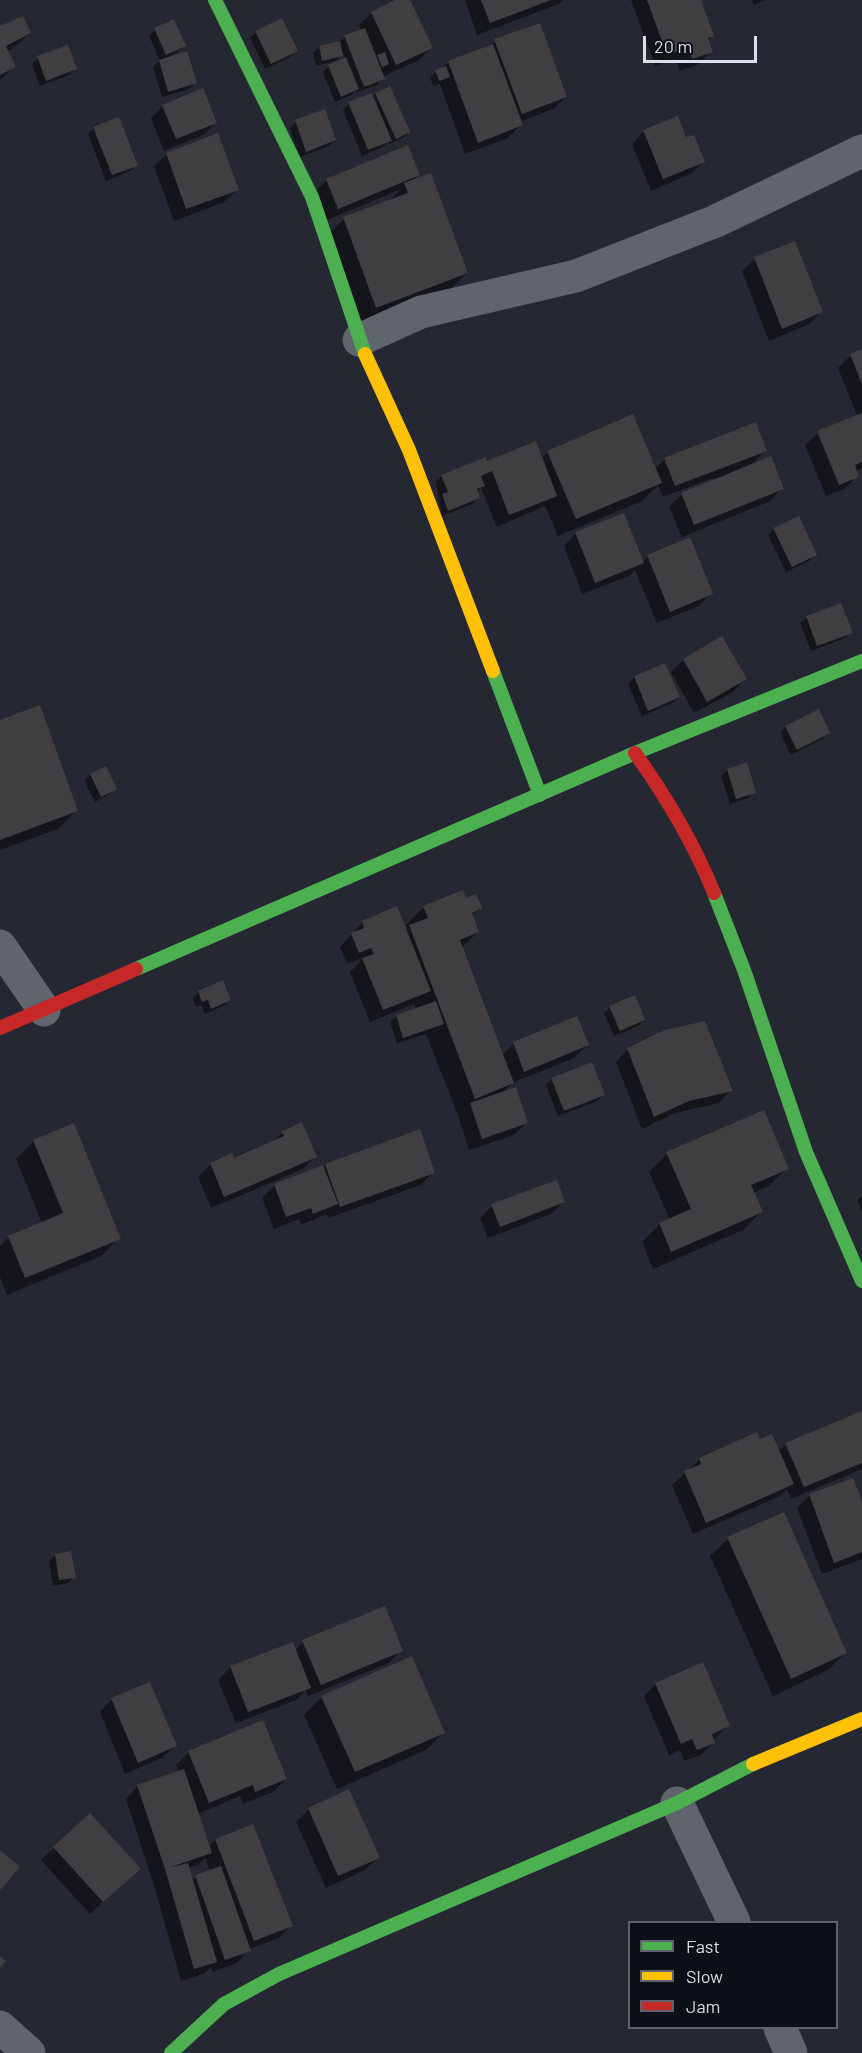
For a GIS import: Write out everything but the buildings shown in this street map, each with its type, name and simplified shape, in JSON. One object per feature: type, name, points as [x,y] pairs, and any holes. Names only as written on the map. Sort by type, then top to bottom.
[{"type":"street","points":[[215,0],[312,197],[359,340],[409,450],[540,795]]},
{"type":"street","points":[[359,340],[421,312],[576,276],[716,221],[862,151]]},
{"type":"street","points":[[0,1028],[635,753],[862,661]]},
{"type":"street","points":[[635,753],[667,798],[699,856],[744,970],[806,1152],[862,1281]]},
{"type":"street","points":[[0,946],[44,1010]]},
{"type":"street","points":[[171,2053],[224,2004],[279,1974],[677,1803],[755,1763],[862,1719]]},
{"type":"street","points":[[677,1803],[733,1921]]},
{"type":"street","points":[[0,2027],[29,2053]]},
{"type":"street","points":[[780,2029],[791,2053]]},
{"type":"traffic: fast","points":[[215,0],[312,197],[365,354]]},
{"type":"traffic: fast","points":[[136,969],[635,753],[862,661]]},
{"type":"traffic: fast","points":[[493,671],[540,795]]},
{"type":"traffic: fast","points":[[714,893],[744,970],[806,1152],[862,1281]]},
{"type":"traffic: fast","points":[[171,2053],[224,2004],[279,1974],[677,1803],[753,1764]]},
{"type":"traffic: slow","points":[[365,354],[409,450],[493,671]]},
{"type":"traffic: slow","points":[[753,1764],[862,1719]]},
{"type":"traffic: jam","points":[[635,753],[679,820],[714,893]]},
{"type":"traffic: jam","points":[[0,1028],[136,969]]}]
